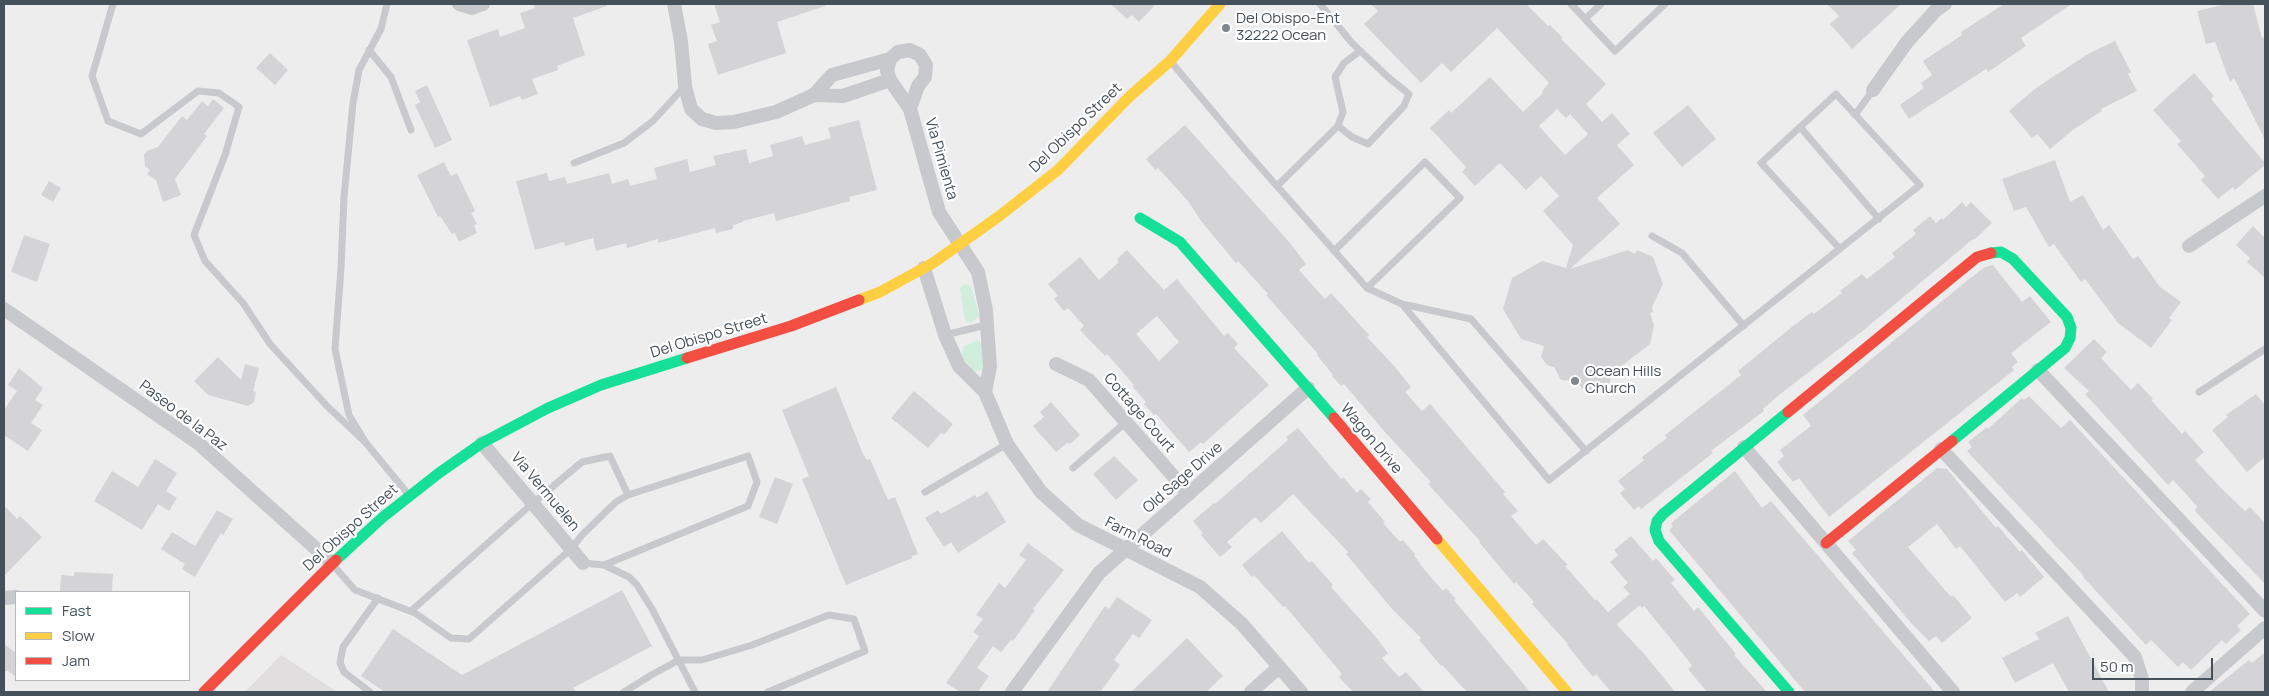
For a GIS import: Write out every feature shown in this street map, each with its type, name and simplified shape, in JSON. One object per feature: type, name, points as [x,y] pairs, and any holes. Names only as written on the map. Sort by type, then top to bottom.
[{"type":"street","points":[[459,4],[472,8],[483,4]]},
{"type":"street","points":[[674,4],[681,41],[684,86],[691,109],[702,119],[716,123],[734,122],[776,112],[814,95],[832,75],[890,59],[887,71],[890,80],[843,96],[814,95]]},
{"type":"street","name":"Del Obispo Street","points":[[204,692],[332,563],[383,517],[482,443],[548,408],[601,386],[791,326],[880,292],[924,268],[998,217],[1058,170],[1129,97],[1170,61],[1220,4]]},
{"type":"street","points":[[1873,90],[1907,42],[1937,6]]},
{"type":"street","name":"Via Pimienta","points":[[890,59],[898,52],[910,50],[920,55],[926,65],[925,77],[918,86],[910,109]]},
{"type":"street","name":"Via Pimienta","points":[[890,80],[910,109],[939,212],[960,242]]},
{"type":"street","points":[[2189,246],[2265,196]]},
{"type":"street","name":"Wagon Drive","points":[[1140,218],[1180,242],[1308,388],[1567,692]]},
{"type":"street","points":[[960,242],[978,272],[986,310],[990,367],[986,392]]},
{"type":"street","points":[[1789,692],[1658,541],[1655,530],[1657,521],[1744,447],[1977,257],[1988,253],[2000,252],[2012,259],[2066,317],[2071,328],[2070,338],[2065,348],[1826,542]]},
{"type":"street","name":"Farm Road","points":[[924,268],[946,335],[959,366],[986,392],[1007,444],[1041,492],[1078,525],[1200,587],[1242,624],[1301,692]]},
{"type":"street","name":"Paseo de la Paz","points":[[4,309],[198,443],[332,563]]},
{"type":"street","name":"Cottage Court","points":[[1056,364],[1089,380],[1189,494]]},
{"type":"street","points":[[2038,370],[2265,611]]},
{"type":"street","name":"Old Sage Drive","points":[[1012,692],[1099,573],[1308,388]]},
{"type":"street","name":"Via Vermuelen","points":[[482,443],[582,562]]},
{"type":"street","points":[[1744,447],[1953,692]]},
{"type":"street","points":[[1941,449],[2135,657],[2142,679],[2142,692]]},
{"type":"street","points":[[2192,692],[2265,628]]},
{"type":"street","points":[[1251,692],[1279,667]]},
{"type":"lane","points":[[113,4],[92,76],[108,121],[141,134],[198,91],[219,93],[238,107],[225,155],[194,235],[205,261],[242,303],[270,344],[327,406],[366,444],[409,496]]},
{"type":"lane","points":[[366,444],[349,415],[335,349],[344,197],[353,103],[359,70],[381,29],[387,4]]},
{"type":"lane","points":[[1320,4],[1360,51],[1409,94],[1404,106],[1368,144],[1352,137],[1338,126]]},
{"type":"lane","points":[[1571,4],[1614,51],[1665,4]]},
{"type":"lane","points":[[1585,19],[1601,4]]},
{"type":"lane","points":[[370,50],[391,77],[411,130]]},
{"type":"lane","points":[[1277,186],[1338,126],[1343,112],[1335,77],[1344,63],[1360,51]]},
{"type":"lane","points":[[1170,61],[1367,288],[1402,304],[1471,319],[1586,451]]},
{"type":"lane","points":[[574,163],[624,144],[653,121],[684,86]]},
{"type":"lane","points":[[1855,114],[1873,90]]},
{"type":"lane","points":[[1402,304],[1549,480],[1744,326],[1920,185],[1836,94],[1761,163],[1840,249]]},
{"type":"lane","points":[[1800,127],[1878,218]]},
{"type":"lane","points":[[1334,251],[1425,162],[1460,198],[1367,288]]},
{"type":"lane","points":[[1652,236],[1682,253],[1744,326]]},
{"type":"lane","points":[[946,335],[986,325]]},
{"type":"lane","points":[[2199,392],[2265,349]]},
{"type":"lane","points":[[1073,468],[1126,422]]},
{"type":"lane","points":[[925,492],[1007,444]]},
{"type":"lane","points":[[412,611],[582,462],[610,456],[628,495]]},
{"type":"lane","points":[[332,563],[355,590],[412,611],[451,638],[469,639],[571,549],[582,535],[616,502],[628,495],[748,456],[757,482],[748,506],[604,565]]},
{"type":"lane","points":[[582,562],[604,565],[630,577],[637,585],[695,692]]},
{"type":"lane","points":[[370,692],[348,676],[340,663],[343,647],[378,598]]},
{"type":"lane","points":[[624,692],[679,660],[702,660],[752,645],[829,615],[854,619],[865,651],[768,692]]},
{"type":"shaded area","points":[[281,655],[337,692],[245,692]]},
{"type":"green space","points":[[964,284],[971,286],[979,316],[971,323],[966,321],[964,316],[960,288]]},
{"type":"green space","points":[[978,340],[983,344],[984,367],[981,370],[973,371],[962,357],[962,351],[964,346]]},
{"type":"building","points":[[533,4],[607,4],[607,6],[573,18],[585,55],[557,66],[558,70],[532,79],[538,94],[522,100],[520,96],[490,107],[467,40],[498,29],[500,37],[525,28],[520,13],[535,8]]},
{"type":"building","points":[[714,4],[825,4],[825,6],[777,22],[786,53],[718,75],[708,44],[717,41],[711,25],[720,22]]},
{"type":"building","points":[[1111,4],[1156,4],[1139,22],[1132,15],[1127,19]]},
{"type":"building","points":[[1371,4],[1526,4],[1563,38],[1561,39],[1606,84],[1586,104],[1602,122],[1612,113],[1630,134],[1617,145],[1634,165],[1597,198],[1620,224],[1570,269],[1628,250],[1635,254],[1637,250],[1653,257],[1663,284],[1652,307],[1653,312],[1650,313],[1654,325],[1650,344],[1611,374],[1610,383],[1595,394],[1586,393],[1576,381],[1561,380],[1554,367],[1547,365],[1541,357],[1544,346],[1521,339],[1503,309],[1512,278],[1542,261],[1566,268],[1573,245],[1543,211],[1559,196],[1541,176],[1526,190],[1500,163],[1475,186],[1462,172],[1466,167],[1430,128],[1449,110],[1451,113],[1490,77],[1523,112],[1543,93],[1542,91],[1549,83],[1497,28],[1451,72],[1442,63],[1421,83],[1364,24],[1378,11]],"holes":[[[1557,109],[1566,118],[1570,114],[1588,134],[1565,155],[1539,126]]]},
{"type":"building","points":[[1827,4],[1901,4],[1852,49],[1830,24],[1839,16]]},
{"type":"building","points":[[2004,4],[2072,4],[2021,38],[2026,46],[1988,72],[1986,69],[1909,119],[1900,105],[1924,88],[1921,83],[1932,75],[1923,61],[1962,35],[1961,32]]},
{"type":"building","points":[[2226,4],[2253,4],[2262,38],[2265,37],[2265,140],[2234,78],[2230,82],[2215,42],[2206,44],[2197,11]]},
{"type":"building","points":[[2115,41],[2131,72],[2128,74],[2137,91],[2101,109],[2102,111],[2074,129],[2050,149],[2037,134],[2032,138],[2009,111],[2036,88],[2088,54]]},
{"type":"building","points":[[270,53],[288,70],[275,85],[256,68]]},
{"type":"building","points":[[2194,73],[2214,96],[2211,99],[2265,163],[2235,190],[2233,187],[2218,199],[2201,180],[2205,176],[2177,144],[2181,141],[2153,110]]},
{"type":"building","points":[[427,85],[452,140],[435,148],[415,105],[420,102],[415,91]]},
{"type":"building","points":[[213,99],[224,108],[204,134],[207,136],[175,179],[181,195],[163,202],[156,180],[147,174],[150,170],[145,166],[144,154],[158,147],[182,116],[187,120],[202,101],[208,106]]},
{"type":"building","points":[[1688,105],[1716,139],[1682,167],[1653,133]]},
{"type":"building","points":[[859,120],[877,190],[849,197],[850,201],[776,221],[774,213],[743,221],[733,225],[733,229],[716,233],[715,228],[658,243],[658,239],[627,248],[626,243],[596,251],[593,238],[565,246],[564,242],[535,250],[516,181],[547,173],[549,181],[565,177],[567,184],[609,173],[612,184],[628,179],[630,186],[657,179],[654,168],[687,159],[690,172],[716,165],[713,156],[746,149],[749,163],[773,156],[770,145],[802,136],[805,145],[831,138],[828,128]]},
{"type":"building","points":[[1185,125],[1290,243],[1306,264],[1299,270],[1325,299],[1331,293],[1369,335],[1367,337],[1411,387],[1405,392],[1422,411],[1430,404],[1505,492],[1503,494],[1518,511],[1511,516],[1536,545],[1543,539],[1568,565],[1565,566],[1595,600],[1608,612],[1630,594],[1623,587],[1628,583],[1610,562],[1618,555],[1614,550],[1631,536],[1653,561],[1656,558],[1675,580],[1671,583],[1694,611],[1698,607],[1736,654],[1734,655],[1767,692],[1707,692],[1688,669],[1692,666],[1688,660],[1644,606],[1642,608],[1640,605],[1617,624],[1675,692],[1611,692],[1596,674],[1593,677],[1568,644],[1532,604],[1534,602],[1516,582],[1514,584],[1480,541],[1428,484],[1431,482],[1344,384],[1341,386],[1332,376],[1318,354],[1266,295],[1268,294],[1238,261],[1236,263],[1201,221],[1188,201],[1158,168],[1155,170],[1146,159]]},
{"type":"building","points":[[2055,160],[2070,202],[2083,195],[2103,230],[2109,225],[2133,259],[2138,256],[2160,287],[2181,302],[2169,318],[2172,320],[2151,348],[2118,323],[2085,279],[2081,282],[2054,244],[2049,247],[2026,207],[2014,211],[2002,179]]},
{"type":"building","points":[[444,162],[451,176],[457,173],[475,211],[471,213],[477,224],[474,225],[477,233],[459,242],[455,233],[452,234],[440,216],[438,217],[417,175]]},
{"type":"building","points":[[49,181],[61,188],[53,202],[41,195]]},
{"type":"building","points":[[1962,202],[1966,207],[1971,202],[1992,223],[1974,240],[1865,329],[1779,395],[1763,409],[1764,411],[1711,451],[1713,453],[1641,509],[1639,506],[1634,510],[1620,493],[1625,489],[1618,481],[1644,460],[1642,457],[1667,438],[1665,435],[1741,375],[1738,371],[1793,326],[1812,312],[1814,314],[1842,293],[1840,291],[1862,274],[1867,279],[1895,257],[1892,253],[1916,234],[1913,230],[1930,216],[1936,223],[1942,218],[1943,220]]},
{"type":"building","points":[[2253,226],[2265,238],[2265,278],[2247,262],[2250,258],[2236,245]]},
{"type":"building","points":[[24,235],[50,244],[37,282],[11,272]]},
{"type":"building","points":[[1127,250],[1164,290],[1177,279],[1224,336],[1228,333],[1238,344],[1234,348],[1269,385],[1203,444],[1201,442],[1189,452],[1156,414],[1154,415],[1144,404],[1146,402],[1132,386],[1134,385],[1107,354],[1105,356],[1080,330],[1084,326],[1068,308],[1064,311],[1054,299],[1058,296],[1048,284],[1080,257],[1099,280],[1119,262],[1117,259]],"holes":[[[1157,316],[1179,342],[1159,361],[1136,334]]]},
{"type":"building","points":[[1993,265],[2022,302],[2030,296],[2051,322],[2011,353],[2018,362],[2012,367],[2014,370],[1829,517],[1799,478],[1793,482],[1777,462],[1784,456],[1780,450],[1811,426],[1803,415],[1969,279],[1985,267]]},
{"type":"building","points":[[2094,339],[2107,352],[2101,358],[2131,390],[2138,383],[2182,434],[2185,431],[2204,452],[2195,460],[2221,488],[2245,511],[2250,507],[2265,523],[2265,584],[2195,511],[2197,506],[2173,480],[2168,485],[2085,394],[2089,391],[2064,368]]},
{"type":"building","points":[[218,357],[241,380],[245,364],[259,368],[253,391],[256,392],[254,402],[248,406],[208,395],[194,381]]},
{"type":"building","points":[[19,368],[43,388],[35,400],[43,405],[31,423],[42,430],[28,451],[4,435],[4,410],[17,391],[8,385]]},
{"type":"building","points":[[836,387],[863,454],[867,460],[870,459],[888,500],[895,497],[918,554],[846,585],[802,479],[809,476],[782,410]]},
{"type":"building","points":[[914,391],[953,424],[944,435],[941,433],[928,448],[891,418]]},
{"type":"building","points":[[2256,394],[2265,405],[2265,457],[2247,472],[2212,430],[2228,417],[2226,415]]},
{"type":"building","points":[[2029,396],[2061,428],[2070,420],[2250,614],[2237,626],[2241,630],[2226,644],[2222,640],[2191,670],[2183,662],[2178,667],[2151,640],[2146,645],[1967,451],[1972,447],[1968,442],[1987,427],[1988,429],[2022,398],[2024,400]]},
{"type":"building","points":[[1051,402],[1080,435],[1070,444],[1068,442],[1056,452],[1033,426],[1044,417],[1040,412]]},
{"type":"building","points":[[1298,428],[1341,479],[1343,477],[1357,493],[1361,489],[1371,499],[1368,502],[1385,522],[1383,523],[1400,542],[1403,540],[1415,554],[1423,568],[1443,591],[1446,588],[1456,599],[1454,600],[1530,692],[1467,692],[1441,666],[1419,640],[1421,638],[1392,609],[1346,554],[1348,552],[1293,494],[1261,523],[1255,517],[1227,542],[1232,547],[1220,557],[1201,535],[1203,533],[1193,521],[1288,440],[1286,437]]},
{"type":"building","points":[[1114,456],[1138,480],[1116,500],[1093,474]]},
{"type":"building","points":[[155,459],[177,473],[166,491],[177,498],[169,511],[158,504],[142,530],[94,501],[112,471],[138,487]]},
{"type":"building","points":[[1937,468],[1947,469],[1996,528],[1998,526],[2020,552],[2022,550],[2044,577],[2020,597],[2017,593],[2005,602],[1960,546],[1956,549],[1937,524],[1908,547],[1951,597],[1953,595],[1972,618],[1942,643],[1936,636],[1929,641],[1911,623],[1852,553],[1856,550],[1848,541]]},
{"type":"building","points":[[1735,471],[1762,508],[1771,501],[1935,692],[1805,692],[1669,530],[1673,527],[1671,523]]},
{"type":"building","points":[[775,477],[793,484],[777,524],[759,517]]},
{"type":"building","points":[[987,491],[1006,522],[958,553],[951,542],[944,547],[925,518],[938,510],[941,514],[975,495],[977,498]]},
{"type":"building","points":[[4,505],[17,519],[20,516],[42,537],[4,576]]},
{"type":"building","points":[[217,510],[233,519],[223,535],[221,533],[195,577],[182,569],[185,564],[161,549],[172,532],[195,546]]},
{"type":"building","points":[[1282,531],[1309,563],[1312,561],[1333,585],[1331,587],[1375,636],[1388,653],[1382,658],[1399,677],[1406,672],[1424,692],[1353,692],[1339,677],[1342,674],[1285,606],[1283,607],[1254,575],[1252,577],[1242,565]]},
{"type":"building","points":[[1028,543],[1064,570],[1033,609],[1035,610],[1013,641],[1011,640],[1001,652],[993,646],[977,668],[989,676],[978,692],[960,692],[946,683],[979,636],[973,632],[983,619],[976,615],[999,583],[1005,588],[1026,560],[1019,555]]},
{"type":"building","points":[[74,572],[113,574],[112,591],[60,591],[61,575],[74,576]]},
{"type":"building","points":[[622,590],[652,646],[573,688],[576,692],[385,692],[361,676],[393,629],[462,675]]},
{"type":"building","points":[[1117,597],[1152,620],[1139,638],[1133,634],[1114,660],[1120,665],[1112,676],[1100,692],[1047,692],[1105,606],[1109,609]]},
{"type":"building","points":[[2068,616],[2109,692],[2069,692],[2053,663],[2015,683],[2002,658],[2039,639],[2035,633]]},
{"type":"building","points":[[1187,638],[1223,676],[1206,692],[1131,692]]},
{"type":"building","points":[[4,644],[15,652],[15,676],[8,671],[4,671]]},
{"type":"building","points":[[2265,652],[2265,692],[2209,692],[2249,660],[2252,663]]},
{"type":"traffic: fast","points":[[1140,218],[1180,242],[1334,418]]},
{"type":"traffic: fast","points":[[1952,441],[2065,348],[2070,338],[2071,328],[2067,317],[2013,259],[2001,252],[1991,253]]},
{"type":"traffic: fast","points":[[336,560],[383,517],[439,473],[482,443],[548,408],[601,385],[687,358]]},
{"type":"traffic: fast","points":[[1788,412],[1663,514],[1657,521],[1655,530],[1659,541],[1789,692]]},
{"type":"traffic: slow","points":[[859,300],[880,292],[933,263],[998,217],[1058,170],[1129,97],[1170,61],[1220,4]]},
{"type":"traffic: slow","points":[[1437,539],[1567,692]]},
{"type":"traffic: jam","points":[[1788,412],[1977,257],[1991,253]]},
{"type":"traffic: jam","points":[[687,358],[791,326],[859,300]]},
{"type":"traffic: jam","points":[[1334,418],[1437,539]]},
{"type":"traffic: jam","points":[[1826,543],[1952,441]]},
{"type":"traffic: jam","points":[[204,692],[336,560]]},
{"type":"place","name":"Del Obispo-Ent 32222 Ocean","points":[[1226,28]]},
{"type":"place","name":"Ocean Hills Church","points":[[1575,381]]}]
